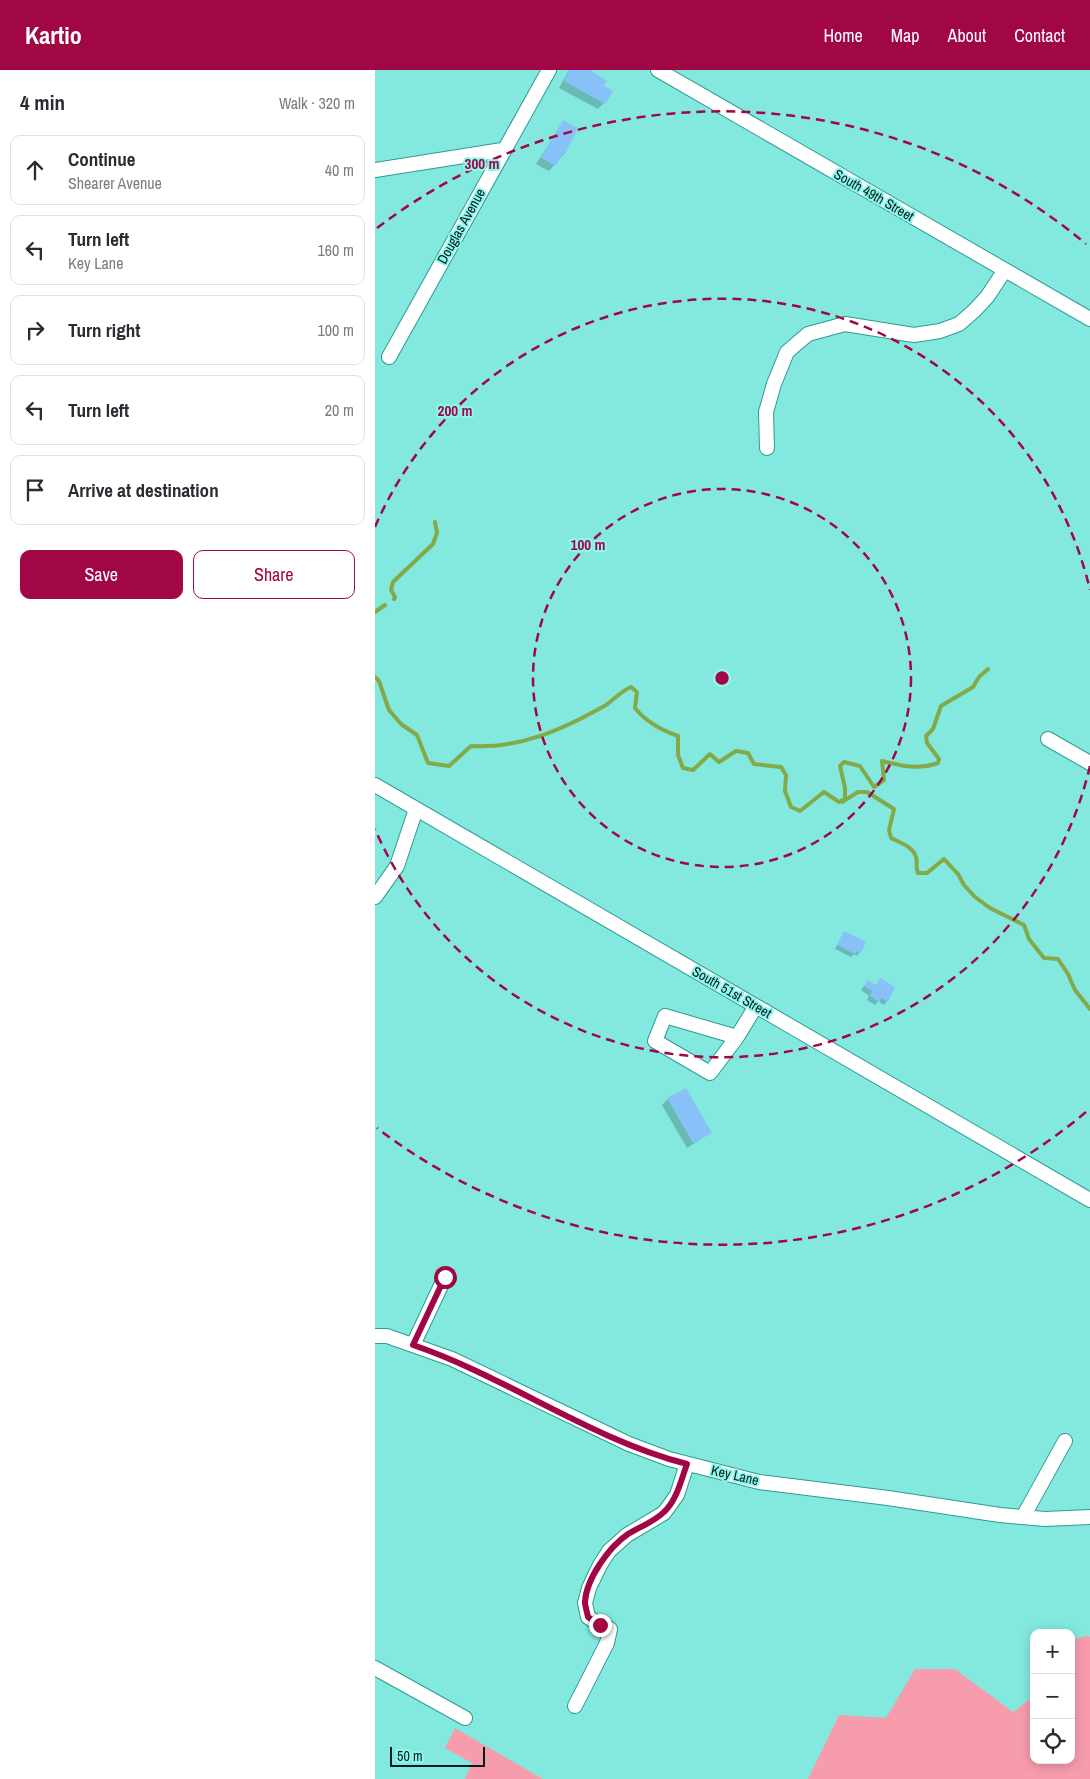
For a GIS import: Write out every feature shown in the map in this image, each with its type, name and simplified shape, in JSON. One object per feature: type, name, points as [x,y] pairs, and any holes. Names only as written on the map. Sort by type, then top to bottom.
[{"type":"street","name":"Douglas Avenue","points":[[389,357],[549,70]]},
{"type":"street","name":"South 49th Street","points":[[658,70],[1090,319]]},
{"type":"street","points":[[375,170],[503,150]]},
{"type":"street","points":[[767,448],[766,412],[774,384],[787,352],[808,334],[845,324],[914,335],[940,331],[959,324],[974,311],[1005,270]]},
{"type":"street","points":[[1048,739],[1090,763]]},
{"type":"street","name":"South 51st Street","points":[[375,785],[1090,1200]]},
{"type":"street","points":[[375,897],[397,866],[416,809]]},
{"type":"street","points":[[737,1037],[665,1016],[655,1041],[710,1073],[737,1037],[756,1006]]},
{"type":"street","points":[[413,1345],[445,1277]]},
{"type":"street","name":"Key Lane","points":[[375,1336],[387,1336],[452,1359],[629,1444],[687,1464],[759,1482],[1045,1520],[1090,1517]]},
{"type":"street","points":[[1023,1517],[1065,1442]]},
{"type":"street","points":[[575,1706],[607,1643],[610,1629],[588,1617],[585,1603],[589,1588],[609,1551],[627,1535],[664,1513],[677,1495],[687,1464]]},
{"type":"street","points":[[375,1668],[465,1718]]},
{"type":"shaded area","points":[[1086,1636],[1090,1637],[1090,1779],[808,1779],[839,1715],[886,1718],[915,1669],[955,1669],[1013,1712],[1030,1699],[1030,1764],[1075,1764],[1075,1639]]},
{"type":"shaded area","points":[[455,1728],[543,1779],[465,1779],[472,1763],[445,1748]]},
{"type":"building","points":[[570,70],[590,70],[607,81],[604,86],[613,91],[605,104],[564,81]]},
{"type":"building","points":[[563,120],[578,128],[564,156],[562,154],[556,166],[541,158]]},
{"type":"building","points":[[844,931],[866,942],[861,953],[857,951],[855,954],[837,945]]},
{"type":"building","points":[[880,978],[895,987],[888,1002],[882,998],[879,1002],[870,996],[872,991],[864,986],[867,980],[876,985]]},
{"type":"building","points":[[686,1088],[712,1133],[693,1143],[667,1098]]},
{"type":"waterway","points":[[394,599],[395,597],[391,590],[393,582],[433,544],[437,533],[435,522]]},
{"type":"waterway","points":[[375,612],[385,605]]},
{"type":"waterway","points":[[375,677],[379,681],[389,710],[401,724],[417,735],[428,763],[449,766],[471,746],[507,744],[541,736],[574,722],[606,705],[631,687],[637,692],[635,708],[639,713],[654,725],[678,736],[678,755],[683,768],[693,770],[710,754],[719,762],[736,751],[748,753],[754,764],[781,767],[786,775],[785,791],[791,807],[800,811],[824,792],[839,802],[845,799],[845,788],[840,766],[844,762],[860,766],[874,787],[884,780],[882,761],[917,767],[938,763],[939,759],[927,743],[926,736],[933,729],[941,706],[973,687],[979,677],[988,669]]},
{"type":"waterway","points":[[842,802],[858,792],[867,792],[894,809],[889,830],[891,838],[912,850],[916,857],[918,873],[927,873],[944,859],[975,897],[990,908],[1024,925],[1029,939],[1044,958],[1058,959],[1068,974],[1075,990],[1090,1009]]},
{"type":"route","points":[[445,1277],[413,1345],[452,1359],[629,1444],[687,1464],[677,1495],[664,1513],[627,1535],[609,1551],[600,1565],[589,1588],[585,1603],[588,1617],[600,1625]]}]
